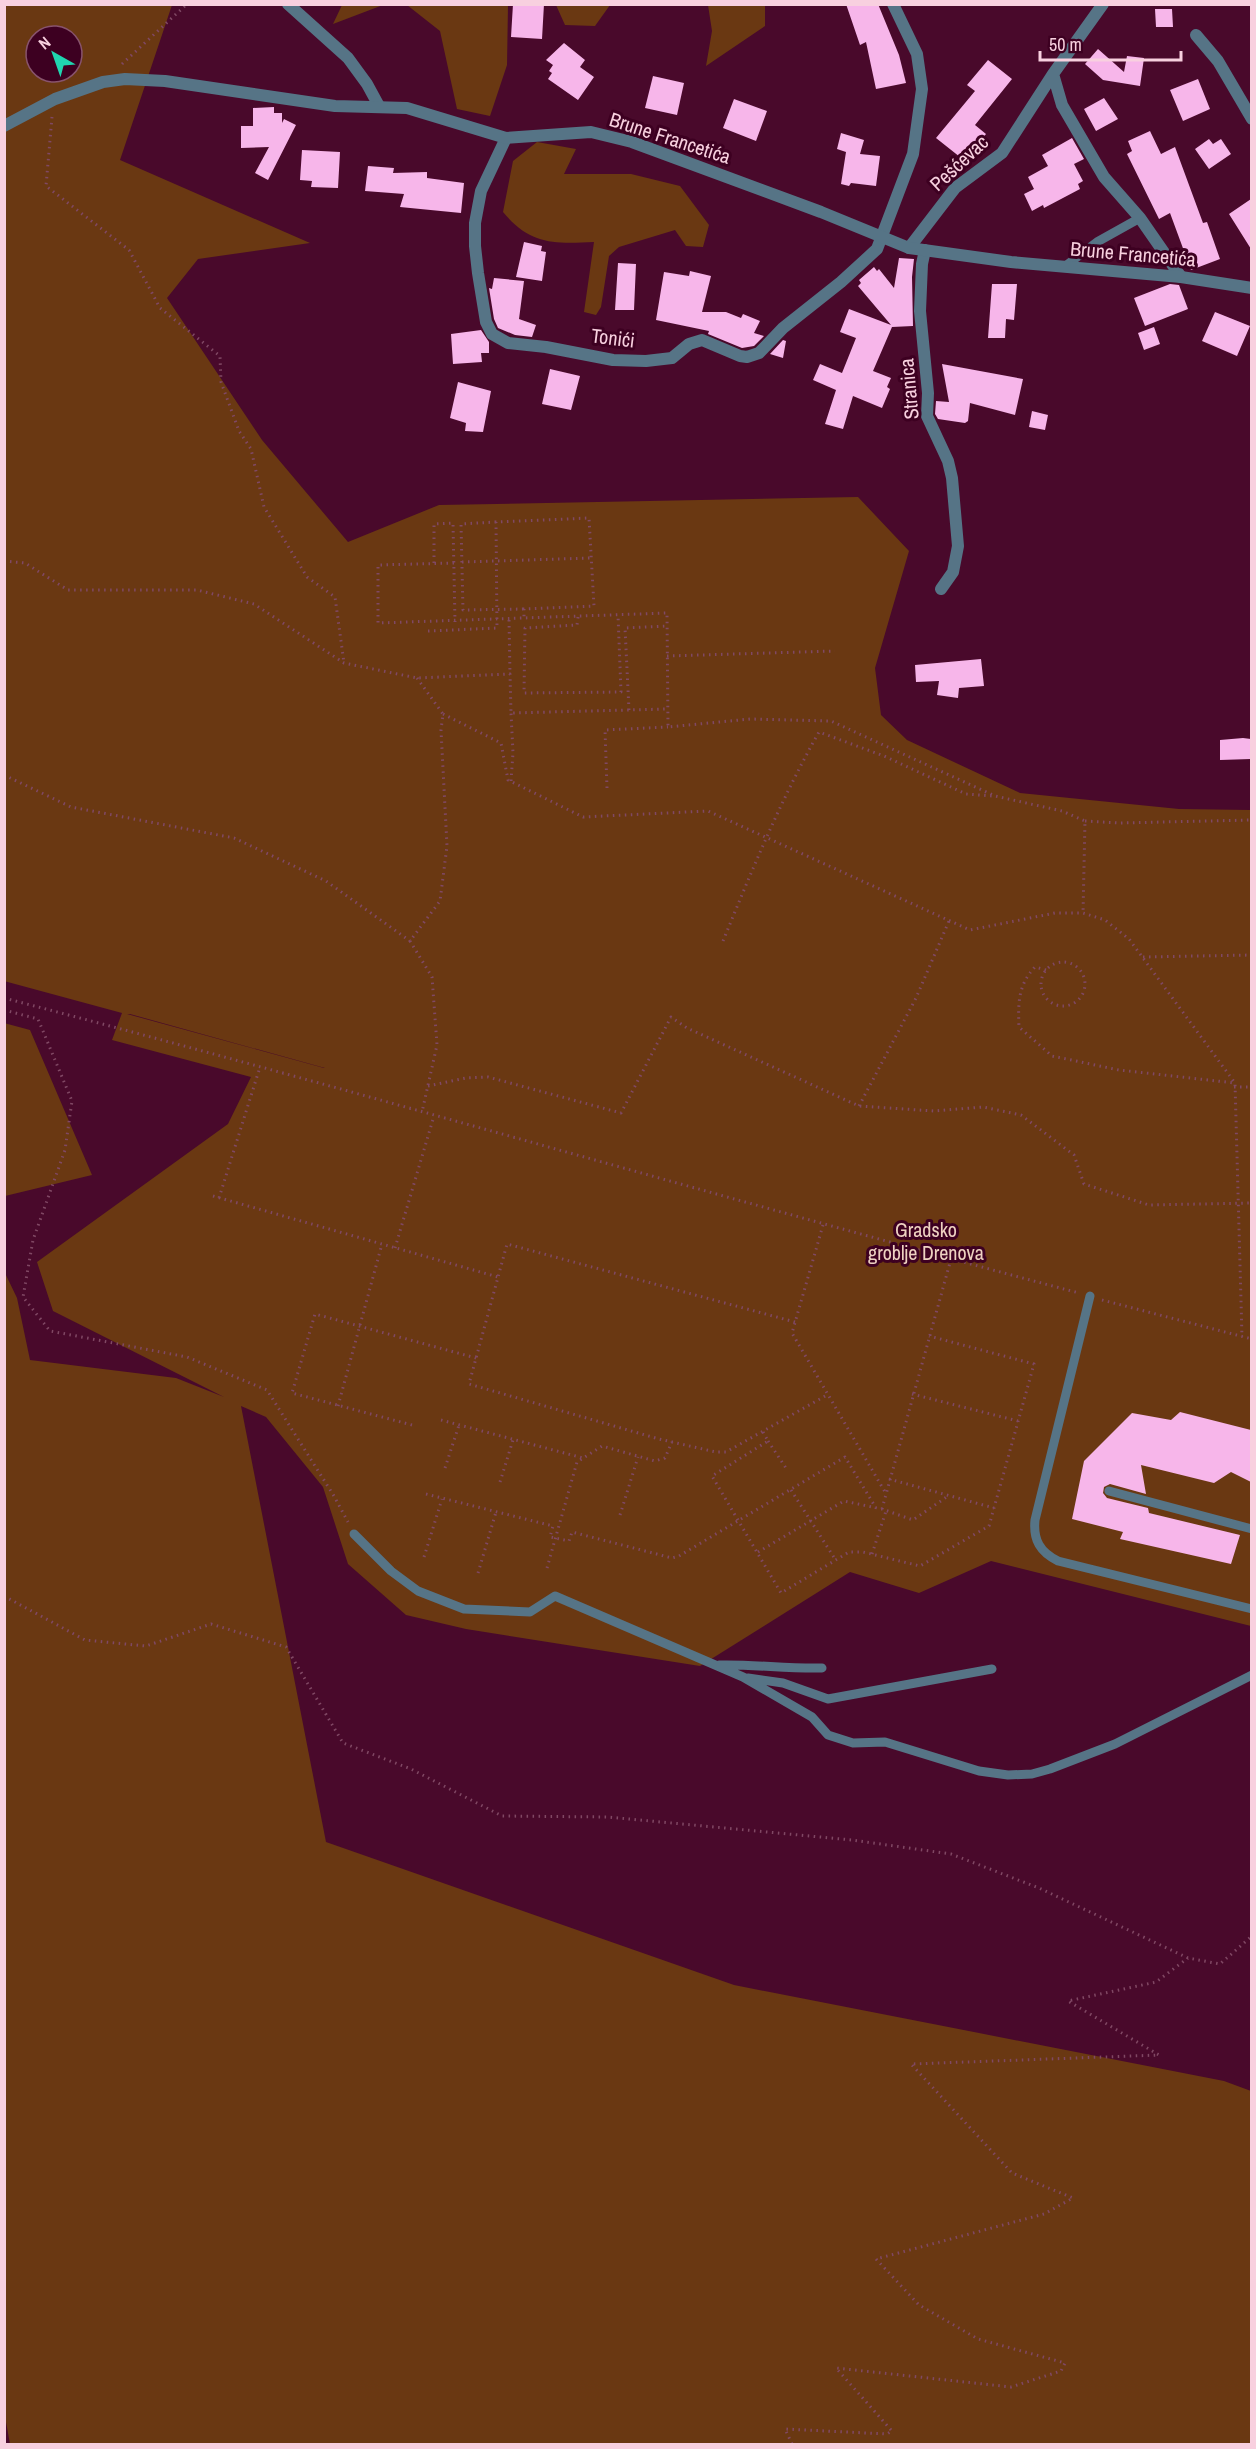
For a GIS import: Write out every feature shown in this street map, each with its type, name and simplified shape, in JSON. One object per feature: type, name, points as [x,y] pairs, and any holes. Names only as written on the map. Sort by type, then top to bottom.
[{"type":"street","points":[[288,4],[348,58],[367,84],[379,106]]},
{"type":"street","points":[[880,238],[913,154],[922,89],[917,54],[893,4]]},
{"type":"street","name":"Pešćevac","points":[[909,248],[955,188],[1002,153],[1053,74],[1103,4]]},
{"type":"street","points":[[1196,35],[1218,61],[1251,119]]},
{"type":"street","points":[[1053,74],[1062,105],[1104,177],[1140,218],[1181,277]]},
{"type":"street","name":"Brune Francetića","points":[[4,126],[55,99],[103,82],[125,79],[165,81],[335,106],[407,108],[506,138],[591,132],[632,142],[821,212],[909,248],[1064,267],[1181,277],[1251,288]]},
{"type":"street","name":"Tonići","points":[[506,138],[481,191],[475,246],[486,322],[492,334],[508,343],[546,346],[613,360],[646,361],[672,358],[688,344],[702,340],[747,357],[759,353],[783,328],[841,282],[877,249],[880,238]]},
{"type":"street","name":"Stranica","points":[[925,250],[922,264],[920,311],[928,393],[927,416],[950,470],[958,546],[953,572],[941,589]]},
{"type":"lane","points":[[1064,267],[1096,242],[1140,218]]},
{"type":"lane","points":[[1090,1296],[1035,1520],[1036,1542],[1045,1555],[1058,1561],[1251,1609]]},
{"type":"lane","points":[[1108,1491],[1251,1529]]},
{"type":"lane","points":[[354,1534],[391,1571],[418,1591],[464,1609],[530,1612],[555,1596],[743,1677],[812,1717],[828,1735],[853,1743],[885,1742],[980,1771],[1008,1775],[1032,1774],[1050,1769],[1115,1744],[1251,1675]]},
{"type":"lane","points":[[714,1665],[749,1664],[786,1668],[822,1668]]},
{"type":"lane","points":[[743,1677],[783,1683],[828,1699],[992,1669]]},
{"type":"path","points":[[103,82],[187,4]]},
{"type":"path","points":[[55,99],[49,131],[46,186],[129,250],[160,308],[220,356],[221,381],[239,431],[251,449],[264,507],[307,577],[335,597],[344,663]]},
{"type":"path","points":[[589,518],[594,606],[462,610],[461,524],[496,522],[589,518]]},
{"type":"path","points":[[434,563],[434,524],[453,522],[455,622]]},
{"type":"path","points":[[428,631],[497,628],[496,522]]},
{"type":"path","points":[[462,562],[591,558]]},
{"type":"path","points":[[4,561],[25,563],[68,590],[197,590],[254,604],[344,663],[417,678],[510,674]]},
{"type":"path","points":[[454,563],[378,565],[378,623],[524,620],[667,613],[668,727]]},
{"type":"path","points":[[524,609],[524,620]]},
{"type":"path","points":[[578,617],[578,626],[525,628],[524,693],[621,692],[618,615]]},
{"type":"path","points":[[509,620],[513,753],[511,781]]},
{"type":"path","points":[[629,710],[625,628],[667,626]]},
{"type":"path","points":[[667,656],[834,651]]},
{"type":"path","points":[[417,678],[443,714],[501,743],[508,780],[583,817],[708,811],[970,930],[1055,913],[1083,912],[1105,920],[1129,939],[1235,1085],[1242,1336]]},
{"type":"path","points":[[511,713],[667,709]]},
{"type":"path","points":[[410,941],[440,901],[447,846],[441,730],[443,714]]},
{"type":"path","points":[[607,788],[604,730],[668,727],[750,719],[831,721],[995,796]]},
{"type":"path","points":[[723,941],[765,837],[795,774],[819,732],[884,756],[966,794],[995,796],[1062,812],[1084,821],[1119,823],[1251,820]]},
{"type":"path","points":[[4,775],[71,807],[234,838],[326,881],[410,941],[432,977],[437,1045],[422,1112]]},
{"type":"path","points":[[1083,912],[1084,821]]},
{"type":"path","points":[[859,1106],[916,998],[949,921]]},
{"type":"path","points":[[1143,957],[1251,955]]},
{"type":"path","points":[[1065,962],[1077,968],[1084,980],[1083,993],[1079,999],[1066,1006],[1051,1003],[1042,991],[1041,984],[1046,970],[1051,965],[1065,962]]},
{"type":"path","points":[[1046,970],[1035,966],[1026,976],[1018,998],[1019,1027],[1052,1056],[1119,1070],[1251,1087]]},
{"type":"path","points":[[4,998],[260,1067],[823,1225],[1251,1339]]},
{"type":"path","points":[[4,1010],[38,1019],[72,1101],[64,1150],[33,1240],[23,1297],[50,1331],[187,1357],[267,1390],[334,1496],[354,1534]]},
{"type":"path","points":[[428,1086],[466,1078],[488,1077],[621,1113],[671,1017],[687,1028],[859,1106],[934,1111],[983,1107],[1021,1115],[1074,1155],[1084,1184],[1149,1205],[1251,1203]]},
{"type":"path","points":[[219,1198],[260,1067]]},
{"type":"path","points":[[395,1248],[434,1116]]},
{"type":"path","points":[[213,1196],[498,1277]]},
{"type":"path","points":[[823,1225],[792,1334],[885,1492]]},
{"type":"path","points":[[338,1406],[382,1244]]},
{"type":"path","points":[[795,1322],[507,1244],[469,1384],[672,1442],[716,1452],[726,1452],[827,1395]]},
{"type":"path","points":[[872,1554],[884,1510],[888,1479],[951,1259]]},
{"type":"path","points":[[412,1425],[292,1394],[315,1314],[476,1358]]},
{"type":"path","points":[[768,1442],[712,1476],[781,1593],[849,1552],[872,1554],[920,1566],[989,1526],[1034,1364],[929,1336]]},
{"type":"path","points":[[912,1394],[1018,1421]]},
{"type":"path","points":[[441,1420],[583,1458]]},
{"type":"path","points":[[445,1468],[459,1425]]},
{"type":"path","points":[[763,1432],[786,1468]]},
{"type":"path","points":[[500,1482],[513,1440]]},
{"type":"path","points":[[547,1568],[577,1462],[602,1446],[655,1461],[665,1458],[672,1442]]},
{"type":"path","points":[[620,1515],[639,1456]]},
{"type":"path","points":[[426,1494],[553,1526],[550,1537],[569,1541],[572,1532],[672,1558],[845,1457],[876,1508]]},
{"type":"path","points":[[888,1479],[994,1508]]},
{"type":"path","points":[[791,1490],[836,1560]]},
{"type":"path","points":[[757,1552],[844,1501],[884,1510],[913,1520],[948,1496]]},
{"type":"path","points":[[423,1557],[442,1498]]},
{"type":"path","points":[[478,1573],[496,1512]]},
{"type":"path","points":[[4,1596],[84,1640],[146,1646],[211,1624],[285,1647],[343,1743],[411,1769],[502,1816],[608,1817],[852,1840],[951,1854],[1040,1888],[1188,1958],[1220,1964],[1251,1936]]},
{"type":"path","points":[[792,2445],[785,2429],[887,2434],[892,2431],[836,2368],[1011,2387],[1061,2371],[1065,2363],[978,2339],[919,2305],[876,2259],[1044,2214],[1073,2198],[1012,2173],[911,2064],[1159,2055],[1068,2001],[1156,1982],[1188,1958]]},
{"type":"green space","points":[[342,4],[383,5],[333,24]]},
{"type":"green space","name":"Gradsko groblje Drenova","points":[[5,5],[172,5],[120,160],[310,243],[198,259],[167,298],[262,440],[348,542],[439,505],[858,497],[909,551],[875,668],[881,715],[907,740],[1020,793],[1179,809],[1251,810],[1251,1626],[991,1561],[919,1593],[850,1572],[700,1666],[466,1629],[406,1615],[348,1564],[323,1487],[266,1417],[241,1406],[326,1842],[734,1985],[1224,2081],[1251,2091],[1251,2444],[10,2444],[4,2411],[4,1271],[17,1298],[30,1360],[176,1378],[224,1397],[53,1311],[37,1262],[228,1124],[251,1077],[112,1040],[122,1013],[4,981]],"holes":[[[127,1014],[130,1014],[325,1068]]]},
{"type":"green space","points":[[407,5],[508,5],[507,65],[490,116],[457,109],[440,31]]},
{"type":"green space","points":[[556,5],[610,5],[595,26],[565,25]]},
{"type":"green space","points":[[708,5],[765,5],[765,26],[706,66],[712,31]]},
{"type":"green space","points":[[537,142],[576,149],[564,174],[631,174],[680,186],[709,225],[703,247],[686,246],[675,230],[619,247],[609,256],[601,307],[596,315],[584,312],[594,242],[567,243],[533,237],[513,223],[503,212],[513,161]]},
{"type":"green space","points":[[4,1023],[30,1030],[92,1175],[5,1196]]},
{"type":"building","points":[[513,4],[544,4],[542,39],[511,37]]},
{"type":"building","points":[[846,4],[878,4],[899,55],[906,83],[876,89],[866,42],[860,45]]},
{"type":"building","points":[[1155,9],[1172,9],[1173,27],[1156,27]]},
{"type":"building","points":[[564,43],[585,60],[580,67],[594,77],[578,100],[548,79],[553,65],[546,60]]},
{"type":"building","points":[[1098,49],[1124,72],[1127,56],[1144,58],[1140,86],[1103,80],[1085,64]]},
{"type":"building","points":[[988,60],[1012,79],[975,125],[986,134],[965,161],[936,138],[975,91],[967,85]]},
{"type":"building","points":[[653,76],[684,83],[677,115],[645,108]]},
{"type":"building","points":[[1198,79],[1210,109],[1183,121],[1170,90]]},
{"type":"building","points":[[1104,98],[1118,119],[1096,131],[1084,109]]},
{"type":"building","points":[[734,99],[767,111],[756,141],[723,128]]},
{"type":"building","points":[[274,107],[274,113],[282,113],[282,123],[284,119],[296,125],[268,180],[255,173],[269,147],[241,148],[241,126],[253,126],[253,108]]},
{"type":"building","points":[[1150,131],[1161,154],[1175,147],[1203,223],[1207,222],[1220,259],[1191,270],[1170,213],[1159,219],[1127,154],[1132,151],[1128,141]]},
{"type":"building","points":[[841,133],[864,140],[860,154],[880,156],[876,186],[841,184],[846,152],[837,149]]},
{"type":"building","points":[[1072,138],[1084,159],[1074,164],[1083,181],[1078,184],[1080,189],[1044,208],[1043,205],[1032,211],[1024,194],[1034,189],[1028,177],[1048,166],[1042,155]]},
{"type":"building","points":[[1209,139],[1213,144],[1221,139],[1231,154],[1209,169],[1195,149]]},
{"type":"building","points":[[302,150],[340,152],[338,188],[311,187],[312,181],[300,180]]},
{"type":"building","points":[[368,166],[394,168],[393,173],[427,172],[427,178],[464,183],[461,213],[400,207],[404,194],[365,191]]},
{"type":"building","points":[[1251,199],[1251,249],[1229,214]]},
{"type":"building","points":[[524,242],[542,246],[541,251],[546,252],[542,281],[516,277]]},
{"type":"building","points":[[899,258],[914,259],[913,326],[892,327],[873,371],[891,378],[887,387],[890,389],[882,408],[853,396],[843,429],[825,424],[836,390],[813,380],[820,364],[842,373],[856,338],[840,332],[849,309],[891,325],[858,286],[861,283],[859,280],[874,267],[877,271],[879,269],[894,288]]},
{"type":"building","points":[[618,263],[636,264],[634,310],[615,310]]},
{"type":"building","points":[[690,271],[711,276],[702,312],[726,312],[741,318],[743,314],[760,321],[754,333],[764,336],[754,346],[742,348],[708,334],[709,331],[656,320],[664,272],[689,276]]},
{"type":"building","points":[[494,278],[524,281],[519,319],[536,325],[532,337],[515,335],[498,328],[494,319],[489,288],[492,289]]},
{"type":"building","points":[[992,284],[1017,284],[1014,320],[1006,319],[1005,338],[988,338]]},
{"type":"building","points":[[1170,284],[1179,285],[1188,309],[1145,326],[1134,298]]},
{"type":"building","points":[[1215,312],[1250,326],[1237,356],[1202,341]]},
{"type":"building","points":[[1154,327],[1160,344],[1144,350],[1138,333]]},
{"type":"building","points":[[481,330],[489,342],[489,353],[481,353],[482,362],[453,364],[451,334]]},
{"type":"building","points":[[783,340],[786,341],[783,358],[770,354]]},
{"type":"building","points":[[942,364],[1023,379],[1015,415],[970,403],[968,421],[965,423],[938,419],[935,414],[936,401],[949,402]]},
{"type":"building","points":[[550,369],[580,376],[571,410],[542,404]]},
{"type":"building","points":[[458,382],[491,391],[483,432],[465,431],[466,423],[450,418]]},
{"type":"building","points":[[1032,411],[1048,415],[1045,430],[1029,427]]},
{"type":"building","points":[[981,659],[984,686],[959,688],[958,698],[937,695],[939,681],[916,682],[915,665]]},
{"type":"building","points":[[1251,739],[1251,759],[1220,760],[1220,740]]},
{"type":"building","points":[[1180,1412],[1251,1430],[1251,1482],[1231,1472],[1214,1483],[1141,1465],[1146,1494],[1110,1484],[1104,1487],[1103,1493],[1107,1498],[1148,1508],[1149,1513],[1240,1535],[1231,1564],[1120,1539],[1123,1532],[1072,1519],[1084,1461],[1132,1413],[1171,1420]]}]
